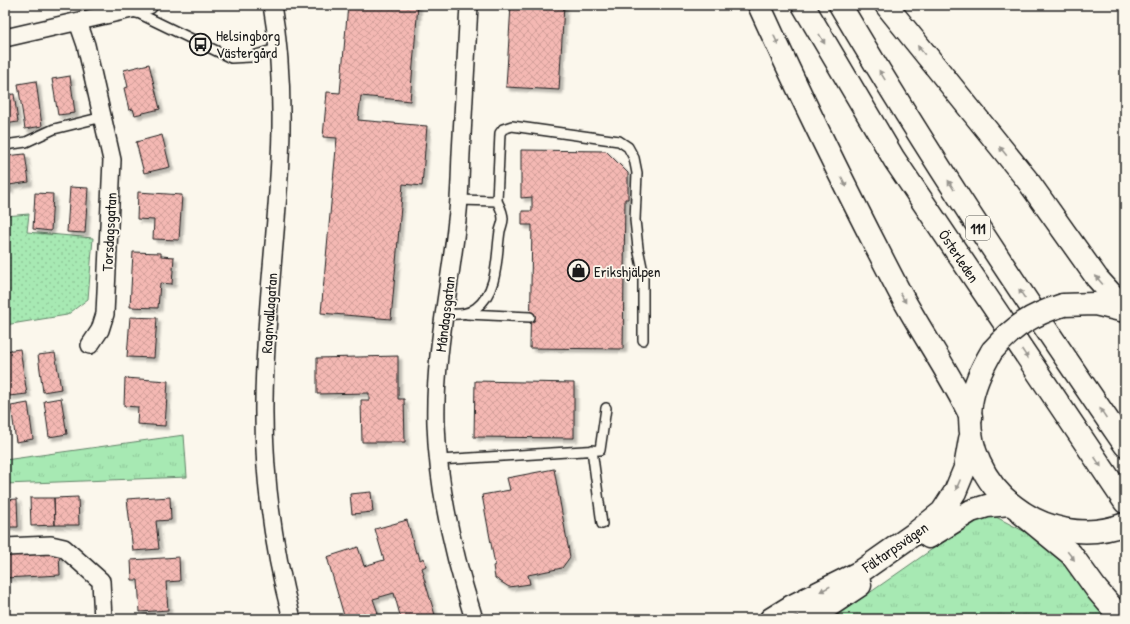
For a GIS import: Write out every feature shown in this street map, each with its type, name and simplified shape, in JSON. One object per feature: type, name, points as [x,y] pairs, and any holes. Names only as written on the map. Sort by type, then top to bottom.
[{"type":"main road","points":[[759,5],[826,148],[882,258],[900,292],[959,392],[971,425],[978,460],[991,484],[1015,508],[1071,554],[1097,590],[1122,619]]},
{"type":"main road","name":"Österleden","points":[[803,5],[894,159],[1125,502]]},
{"type":"main road","name":"Österleden","points":[[840,5],[878,69],[1010,277],[1125,446]]},
{"type":"main road","points":[[886,5],[1028,181],[1097,278],[1125,310]]},
{"type":"main road","points":[[971,425],[971,405],[975,386],[982,368],[992,351],[1006,335],[1023,321],[1042,312],[1063,305],[1095,304],[1125,310]]},
{"type":"main road","name":"Fältarpsvägen","points":[[771,619],[792,606],[860,572],[914,534],[942,512],[955,492],[965,468],[971,425]]},
{"type":"main road","name":"Fältarpsvägen","points":[[809,619],[951,522],[971,511],[987,506],[1015,508]]},
{"type":"main road","points":[[1015,508],[1050,527],[1083,532],[1120,526]]},
{"type":"street","points":[[5,38],[149,5]]},
{"type":"street","name":"Ragnvallagatan","points":[[272,5],[282,78],[282,126],[278,210],[270,283],[264,402],[266,468],[273,529],[280,572],[292,619]]},
{"type":"street","name":"Måndagsgatan","points":[[469,5],[458,200],[444,314],[438,376],[436,423],[439,460],[455,550],[474,619]]},
{"type":"street","name":"Torsdagsgatan","points":[[78,22],[86,45],[112,160],[105,314],[100,330],[90,345]]},
{"type":"street","points":[[5,547],[50,546],[64,548],[101,581],[103,619]]},
{"type":"lane","points":[[127,10],[140,14],[231,58],[250,57],[279,48]]},
{"type":"lane","points":[[5,145],[26,142],[54,129],[102,117]]},
{"type":"lane","points":[[466,314],[482,304],[489,292],[494,274],[503,220],[502,210],[497,202],[500,133],[503,129],[512,126],[619,141],[628,147],[634,158],[637,173],[635,220],[638,248],[643,272],[643,340]]},
{"type":"lane","points":[[458,200],[497,202]]},
{"type":"lane","points":[[444,314],[530,317]]},
{"type":"lane","points":[[439,460],[600,450],[606,408]]},
{"type":"lane","points":[[592,450],[602,524]]},
{"type":"green space","points":[[29,214],[27,232],[93,238],[88,299],[67,315],[5,325],[5,216]]},
{"type":"green space","points":[[184,435],[187,477],[5,484],[5,460]]},
{"type":"green space","points":[[996,517],[1047,543],[1110,619],[832,619],[977,518]]},
{"type":"building","points":[[348,5],[418,5],[410,101],[361,96],[358,120],[427,126],[422,186],[403,184],[391,319],[321,313],[337,138],[323,137],[327,92],[340,93]]},
{"type":"building","points":[[511,5],[564,5],[559,90],[506,87]]},
{"type":"building","points":[[149,64],[160,109],[135,115],[133,109],[129,110],[124,88],[128,87],[124,70]]},
{"type":"building","points":[[70,76],[75,113],[58,115],[52,79]]},
{"type":"building","points":[[36,81],[42,126],[25,129],[18,84]]},
{"type":"building","points":[[14,94],[18,122],[5,124],[5,95]]},
{"type":"building","points":[[162,135],[170,167],[144,173],[136,142]]},
{"type":"building","name":"Erikshjälpen","points":[[521,150],[606,151],[628,173],[628,199],[625,199],[623,349],[530,348],[532,225],[522,225],[522,211],[532,211],[532,197],[521,198]]},
{"type":"building","points":[[25,154],[29,182],[9,185],[5,156]]},
{"type":"building","points":[[5,161],[10,189],[5,190]]},
{"type":"building","points":[[70,187],[88,188],[85,233],[67,232]]},
{"type":"building","points":[[138,192],[182,195],[179,240],[153,239],[154,220],[137,219]]},
{"type":"building","points":[[35,193],[53,194],[51,231],[33,229]]},
{"type":"building","points":[[133,252],[161,253],[161,256],[174,257],[172,284],[160,283],[158,308],[130,307]]},
{"type":"building","points":[[130,317],[157,318],[154,358],[127,357]]},
{"type":"building","points":[[20,349],[27,394],[9,396],[5,368],[5,351]]},
{"type":"building","points":[[55,353],[61,389],[43,392],[38,355]]},
{"type":"building","points":[[398,356],[398,399],[404,399],[405,442],[362,442],[361,400],[369,400],[369,393],[317,394],[317,358]]},
{"type":"building","points":[[125,378],[168,381],[165,426],[137,424],[138,407],[124,406]]},
{"type":"building","points":[[475,381],[574,383],[574,438],[474,437]]},
{"type":"building","points":[[61,398],[67,434],[49,437],[44,401]]},
{"type":"building","points":[[28,403],[33,439],[16,442],[11,406]]},
{"type":"building","points":[[554,469],[570,557],[562,568],[528,575],[530,584],[509,587],[495,578],[493,566],[495,565],[482,495],[510,490],[507,478]]},
{"type":"building","points":[[371,492],[373,512],[352,514],[350,494]]},
{"type":"building","points":[[78,497],[79,525],[55,525],[54,498]]},
{"type":"building","points":[[170,497],[171,520],[156,521],[159,549],[133,551],[127,499]]},
{"type":"building","points":[[30,498],[54,498],[55,525],[31,526]]},
{"type":"building","points":[[17,499],[18,527],[5,527],[5,500]]},
{"type":"building","points":[[407,520],[416,553],[418,552],[420,560],[424,558],[426,566],[422,568],[423,575],[435,615],[421,619],[401,619],[394,593],[373,599],[378,613],[358,619],[345,619],[327,557],[358,547],[364,566],[384,560],[375,529]]},
{"type":"building","points":[[59,553],[60,575],[5,578],[5,556]]},
{"type":"building","points":[[179,557],[180,581],[166,582],[168,610],[140,612],[138,580],[132,580],[131,560]]},
{"type":"place","name":"Helsingborg Västergård","points":[[200,44]]},
{"type":"place","name":"Erikshjälpen","points":[[578,271]]}]
